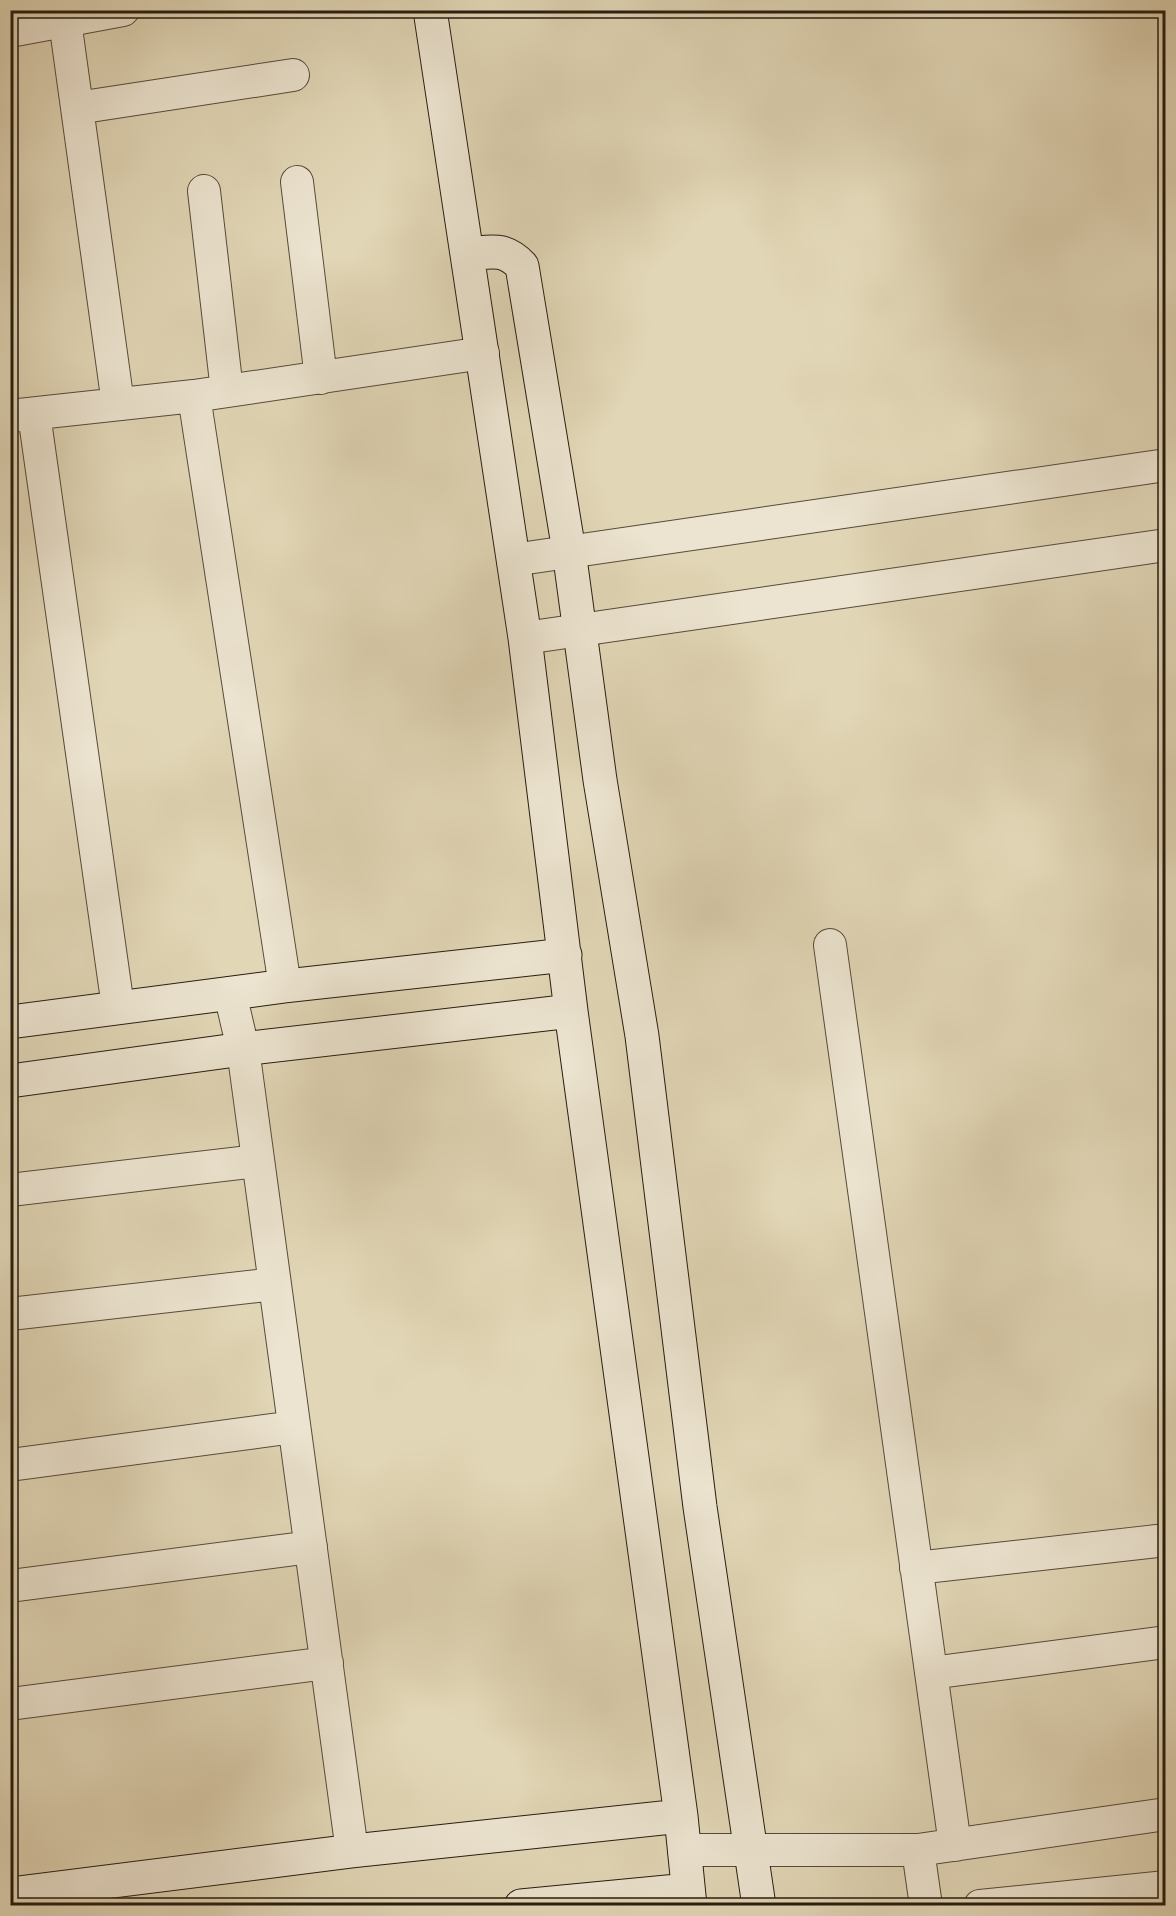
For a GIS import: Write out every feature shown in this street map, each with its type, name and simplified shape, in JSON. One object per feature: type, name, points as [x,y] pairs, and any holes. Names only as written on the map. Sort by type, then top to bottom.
[{"type":"street","points":[[10,31],[123,10]]},
{"type":"street","points":[[430,10],[525,638],[570,1011],[681,1816],[689,1898],[521,1905]]},
{"type":"street","points":[[65,21],[118,404]]},
{"type":"street","points":[[77,108],[293,75]]},
{"type":"street","points":[[297,182],[321,378]]},
{"type":"street","points":[[204,191],[226,391]]},
{"type":"street","points":[[468,254],[498,251],[512,255],[522,266],[569,551],[600,780],[642,1036],[700,1507],[759,1905]]},
{"type":"street","points":[[118,1007],[22,415],[194,396],[483,353]]},
{"type":"street","points":[[194,396],[285,986]]},
{"type":"street","points":[[513,560],[1166,465]]},
{"type":"street","points":[[525,638],[1166,545]]},
{"type":"street","points":[[830,945],[955,1845]]},
{"type":"street","points":[[10,1022],[285,986],[565,955]]},
{"type":"street","points":[[230,993],[243,1049],[352,1851]]},
{"type":"street","points":[[10,1081],[243,1049],[570,1011]]},
{"type":"street","points":[[10,1190],[258,1161]]},
{"type":"street","points":[[10,1314],[275,1284]]},
{"type":"street","points":[[10,1465],[294,1427]]},
{"type":"street","points":[[916,1568],[1166,1540]]},
{"type":"street","points":[[10,1586],[311,1547]]},
{"type":"street","points":[[931,1673],[1166,1642]]},
{"type":"street","points":[[10,1704],[327,1663]]},
{"type":"street","points":[[684,1850],[918,1850],[1166,1814]]},
{"type":"street","points":[[10,1894],[352,1851],[681,1816]]},
{"type":"street","points":[[918,1850],[926,1905]]},
{"type":"street","points":[[980,1905],[1166,1887]]}]
